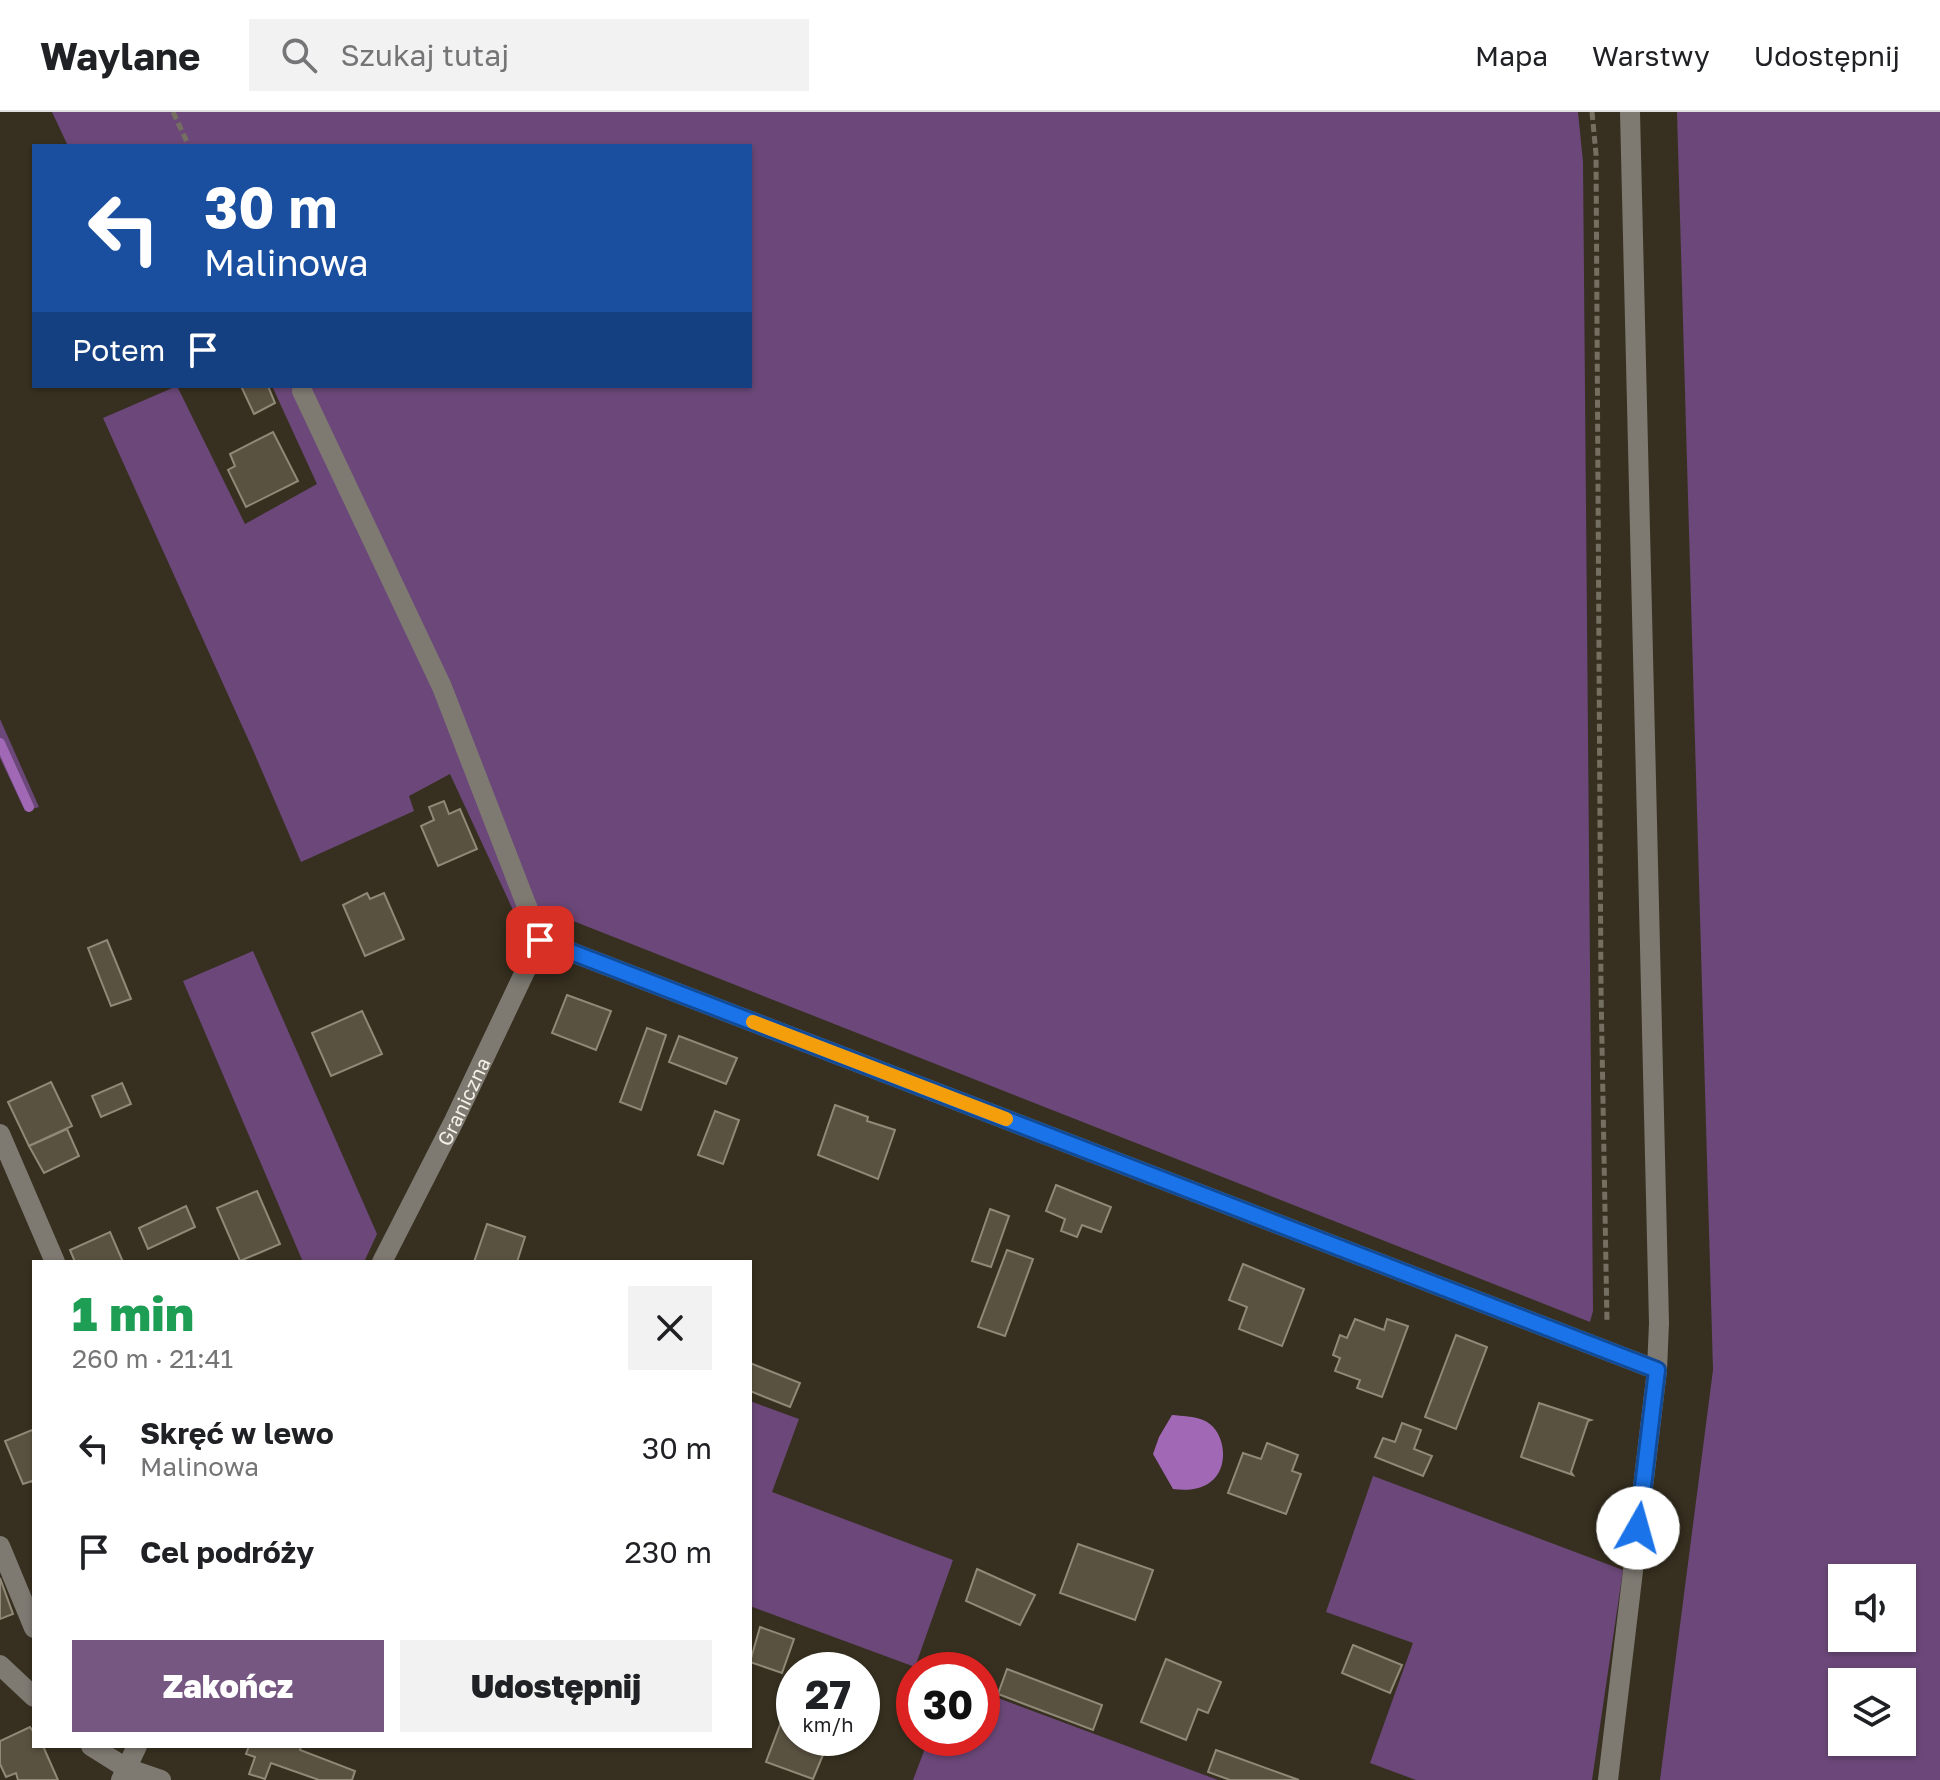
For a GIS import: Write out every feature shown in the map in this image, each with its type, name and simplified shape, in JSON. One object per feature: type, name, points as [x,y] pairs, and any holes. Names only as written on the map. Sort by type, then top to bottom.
[{"type":"street","points":[[1608,1780],[1657,1370],[1658,1307],[1630,112]]},
{"type":"street","points":[[302,391],[442,687],[540,940],[1657,1370]]},
{"type":"street","name":"Graniczna","points":[[383,1260],[454,1121],[540,940]]},
{"type":"street","points":[[0,1134],[54,1260]]},
{"type":"street","points":[[0,1546],[32,1623]]},
{"type":"street","points":[[0,1665],[32,1695]]},
{"type":"street","points":[[93,1748],[124,1774],[161,1780]]},
{"type":"street","points":[[124,1774],[136,1748]]},
{"type":"path","points":[[173,112],[188,144]]},
{"type":"path","points":[[1592,112],[1596,169],[1601,989],[1607,1350]]},
{"type":"shaded area","points":[[52,112],[1578,112],[1583,162],[1593,1311],[1590,1322],[558,915],[525,936],[450,774],[409,796],[414,811],[301,862],[103,418],[178,388],[245,524],[317,484],[273,388],[752,388],[752,144],[67,144]]},
{"type":"shaded area","points":[[1677,112],[1940,112],[1940,1780],[1660,1780],[1713,1370]]},
{"type":"shaded area","points":[[0,719],[39,807],[25,811],[0,758]]},
{"type":"shaded area","points":[[253,951],[377,1234],[365,1260],[302,1260],[183,981]]},
{"type":"shaded area","points":[[752,1402],[799,1419],[772,1492],[953,1560],[920,1652],[896,1652],[896,1660],[752,1607]]},
{"type":"shaded area","points":[[1172,1415],[1203,1420],[1216,1430],[1220,1438],[1223,1455],[1219,1472],[1200,1488],[1173,1489],[1153,1454]]},
{"type":"shaded area","points":[[1373,1476],[1623,1570],[1592,1780],[1416,1780],[1370,1763],[1413,1643],[1326,1612]]},
{"type":"shaded area","points":[[1000,1699],[1218,1780],[913,1780],[922,1756],[1000,1756]]},
{"type":"building","points":[[242,388],[269,388],[275,403],[254,414]]},
{"type":"building","points":[[273,432],[298,481],[246,507],[228,470],[235,466],[230,454]]},
{"type":"building","points":[[444,801],[449,814],[460,809],[477,849],[438,866],[421,826],[434,820],[429,807]]},
{"type":"building","points":[[367,893],[370,899],[384,893],[404,939],[365,956],[343,905]]},
{"type":"building","points":[[107,940],[131,999],[111,1006],[88,948]]},
{"type":"building","points":[[567,995],[611,1011],[596,1050],[552,1033]]},
{"type":"building","points":[[362,1011],[382,1054],[331,1076],[312,1033]]},
{"type":"building","points":[[647,1028],[666,1035],[641,1110],[620,1102]]},
{"type":"building","points":[[679,1036],[737,1058],[726,1084],[669,1062]]},
{"type":"building","points":[[51,1082],[72,1126],[29,1146],[8,1102]]},
{"type":"building","points":[[122,1083],[131,1104],[101,1117],[92,1096]]},
{"type":"building","points":[[835,1105],[868,1117],[867,1121],[895,1130],[878,1179],[818,1155]]},
{"type":"building","points":[[715,1111],[739,1120],[723,1164],[698,1155]]},
{"type":"building","points":[[67,1129],[79,1156],[44,1173],[29,1146]]},
{"type":"building","points":[[1056,1185],[1111,1207],[1101,1232],[1082,1225],[1077,1237],[1061,1231],[1065,1219],[1046,1211]]},
{"type":"building","points":[[257,1191],[280,1244],[240,1260],[217,1208]]},
{"type":"building","points":[[186,1206],[195,1227],[148,1249],[139,1228]]},
{"type":"building","points":[[990,1209],[1009,1216],[991,1267],[972,1261]]},
{"type":"building","points":[[487,1224],[525,1237],[518,1260],[475,1260]]},
{"type":"building","points":[[110,1232],[122,1260],[74,1260],[70,1250]]},
{"type":"building","points":[[1007,1250],[1033,1259],[1005,1336],[978,1327]]},
{"type":"building","points":[[1243,1264],[1304,1289],[1282,1346],[1239,1329],[1247,1307],[1229,1300]]},
{"type":"building","points":[[1355,1319],[1384,1330],[1387,1319],[1408,1326],[1382,1397],[1357,1388],[1360,1380],[1335,1371],[1340,1358],[1333,1355],[1340,1335],[1347,1338]]},
{"type":"building","points":[[1456,1335],[1487,1347],[1456,1429],[1425,1417]]},
{"type":"building","points":[[752,1364],[800,1383],[790,1407],[752,1392]]},
{"type":"building","points":[[1539,1403],[1591,1420],[1588,1421],[1571,1472],[1573,1475],[1521,1457]]},
{"type":"building","points":[[1402,1423],[1421,1430],[1414,1449],[1432,1456],[1423,1476],[1375,1457],[1383,1438],[1395,1442]]},
{"type":"building","points":[[32,1430],[32,1481],[23,1484],[5,1441]]},
{"type":"building","points":[[1267,1443],[1298,1455],[1292,1471],[1301,1474],[1286,1514],[1228,1493],[1243,1453],[1261,1459]]},
{"type":"building","points":[[1078,1544],[1153,1570],[1135,1620],[1060,1593]]},
{"type":"building","points":[[977,1569],[1035,1595],[1020,1625],[966,1601]]},
{"type":"building","points":[[0,1578],[13,1614],[0,1619]]},
{"type":"building","points":[[760,1627],[794,1639],[789,1652],[776,1652],[776,1671],[752,1663]]},
{"type":"building","points":[[1353,1645],[1402,1665],[1390,1693],[1342,1673]]},
{"type":"building","points":[[1166,1659],[1221,1682],[1208,1713],[1198,1709],[1186,1740],[1141,1722]]},
{"type":"building","points":[[1007,1669],[1102,1705],[1093,1730],[1000,1695]]},
{"type":"building","points":[[30,1727],[32,1748],[44,1748],[58,1780],[18,1780],[16,1773],[6,1777],[0,1764],[0,1741]]},
{"type":"building","points":[[776,1736],[776,1756],[823,1756],[813,1779],[766,1762]]},
{"type":"building","points":[[248,1748],[300,1748],[355,1771],[352,1780],[319,1780],[271,1763],[265,1779],[249,1774],[255,1757],[246,1754]]},
{"type":"building","points":[[1216,1750],[1299,1780],[1230,1780],[1208,1772]]},
{"type":"waterway","points":[[0,743],[29,807]]},
{"type":"slow traffic","points":[[753,1022],[1006,1119]]},
{"type":"route","points":[[540,940],[1657,1370],[1638,1528]]}]
